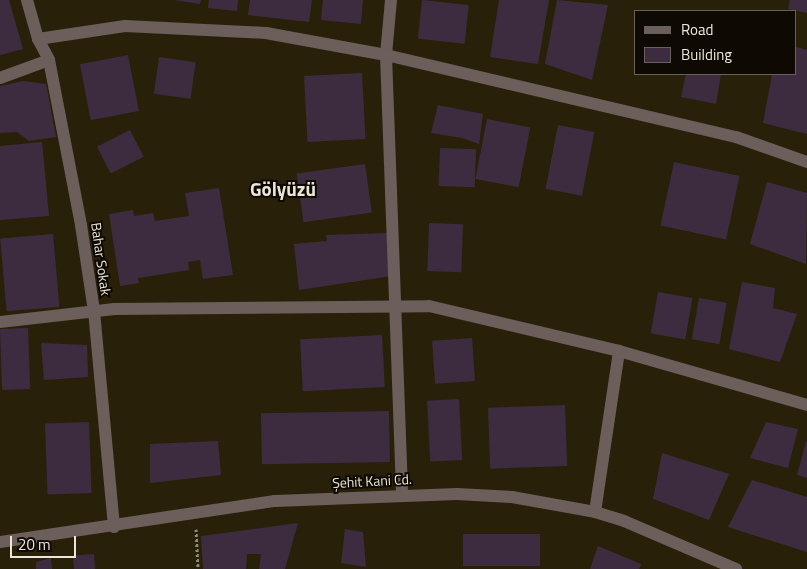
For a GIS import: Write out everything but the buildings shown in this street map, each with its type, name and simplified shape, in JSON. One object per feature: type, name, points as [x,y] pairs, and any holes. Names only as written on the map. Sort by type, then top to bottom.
[{"type":"street","name":"Bahar Sokak","points":[[28,0],[38,39],[49,60],[81,225],[94,311],[114,527]]},
{"type":"street","points":[[391,0],[386,55],[397,306],[402,494]]},
{"type":"street","points":[[38,39],[125,26],[266,33],[386,55],[736,137],[807,162]]},
{"type":"street","points":[[0,78],[49,60]]},
{"type":"street","points":[[0,322],[94,311],[429,306],[619,351],[807,405]]},
{"type":"street","points":[[594,512],[619,351]]},
{"type":"street","name":"Şehit Kani Cd.","points":[[0,542],[114,527],[275,500],[402,494],[512,497],[594,512],[624,521],[736,569]]},
{"type":"path","points":[[195,513],[198,569]]},
{"type":"district","name":"Gölyüzü","points":[[283,189]]}]
